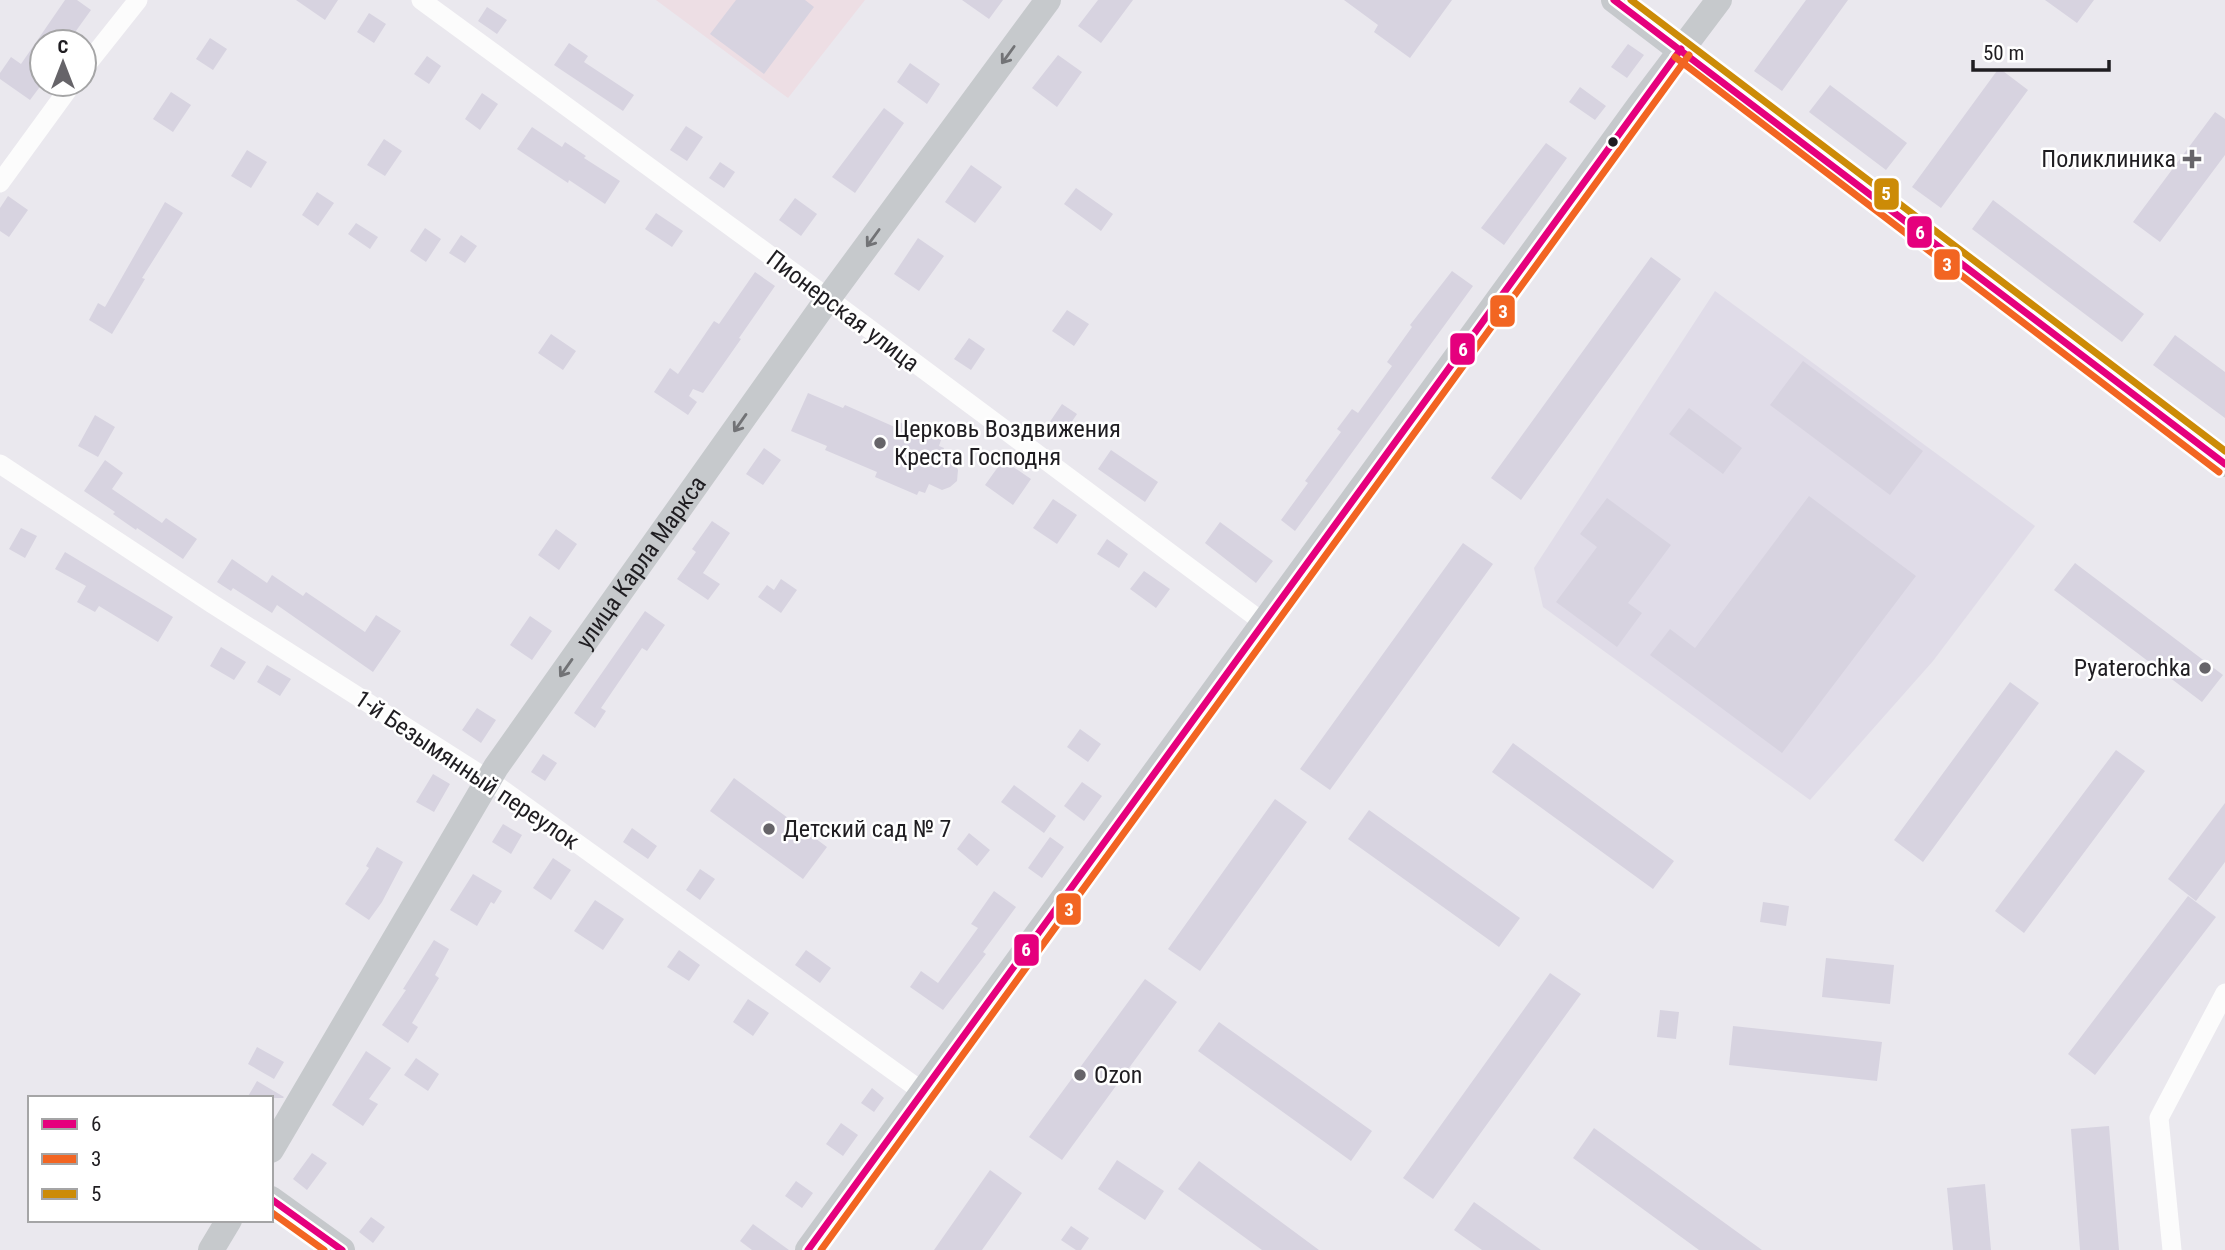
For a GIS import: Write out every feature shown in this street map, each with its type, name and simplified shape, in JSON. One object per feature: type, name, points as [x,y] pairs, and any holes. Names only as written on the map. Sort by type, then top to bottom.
[{"type":"main road","name":"улица Карла Маркса","points":[[273,1147],[489,780],[827,300],[1048,0]]},
{"type":"main road","points":[[1615,0],[2225,464]]},
{"type":"main road","points":[[808,1250],[1719,0]]},
{"type":"main road","points":[[273,1200],[342,1250]]},
{"type":"main road","points":[[211,1250],[228,1222]]},
{"type":"street","points":[[98,50],[138,0]]},
{"type":"street","name":"Пионерская улица","points":[[421,0],[801,278],[827,300],[1264,623]]},
{"type":"street","points":[[0,183],[62,98]]},
{"type":"street","name":"1-й Безымянный переулок","points":[[0,464],[211,603],[489,780],[923,1092]]},
{"type":"street","points":[[2172,1250],[2159,1118],[2225,993]]},
{"type":"shaded area","points":[[656,0],[865,0],[788,98]]},
{"type":"shaded area","points":[[1715,291],[2035,526],[1933,661],[1810,800],[1543,607],[1534,568]]},
{"type":"building","points":[[65,0],[77,0],[91,10],[78,28],[46,28]]},
{"type":"building","points":[[296,0],[338,0],[325,20]]},
{"type":"building","points":[[736,0],[805,0],[814,7],[764,74],[710,34]]},
{"type":"building","points":[[962,0],[1003,0],[989,19]]},
{"type":"building","points":[[1098,0],[1133,0],[1101,43],[1078,26]]},
{"type":"building","points":[[1344,0],[1452,0],[1410,58],[1374,32],[1378,25]]},
{"type":"building","points":[[1806,0],[1848,0],[1782,91],[1754,71]]},
{"type":"building","points":[[2045,0],[2094,0],[2077,23]]},
{"type":"building","points":[[487,7],[507,20],[497,34],[478,21]]},
{"type":"building","points":[[369,13],[386,24],[374,43],[357,32]]},
{"type":"building","points":[[210,38],[227,49],[213,70],[196,59]]},
{"type":"building","points":[[569,43],[588,56],[584,62],[634,95],[623,111],[554,65]]},
{"type":"building","points":[[1628,44],[1644,55],[1627,78],[1611,67]]},
{"type":"building","points":[[28,54],[30,100],[0,79],[0,73],[11,57],[21,64]]},
{"type":"building","points":[[1058,55],[1082,72],[1057,107],[1032,88]]},
{"type":"building","points":[[427,56],[441,66],[429,84],[414,74]]},
{"type":"building","points":[[910,63],[940,84],[927,104],[897,82]]},
{"type":"building","points":[[1999,68],[2028,90],[1941,208],[1912,187]]},
{"type":"building","points":[[1830,85],[1907,143],[1886,170],[1809,112]]},
{"type":"building","points":[[1580,87],[1606,106],[1595,120],[1569,102]]},
{"type":"building","points":[[171,92],[191,105],[173,132],[153,119]]},
{"type":"building","points":[[482,93],[498,104],[480,130],[465,119]]},
{"type":"building","points":[[884,108],[904,123],[855,193],[832,177]]},
{"type":"building","points":[[2215,112],[2225,119],[2225,155],[2160,242],[2133,222]]},
{"type":"building","points":[[686,126],[703,137],[687,161],[670,150]]},
{"type":"building","points":[[532,127],[562,147],[565,142],[620,181],[605,204],[517,149]]},
{"type":"building","points":[[384,139],[402,151],[385,176],[367,165]]},
{"type":"building","points":[[1546,143],[1567,158],[1504,245],[1481,228]]},
{"type":"building","points":[[247,150],[267,162],[251,188],[231,176]]},
{"type":"building","points":[[720,162],[735,172],[724,188],[709,178]]},
{"type":"building","points":[[971,165],[1002,187],[975,223],[945,202]]},
{"type":"building","points":[[1076,188],[1113,214],[1101,231],[1064,204]]},
{"type":"building","points":[[317,192],[334,203],[318,226],[302,215]]},
{"type":"building","points":[[8,196],[28,210],[9,237],[0,231],[0,208]]},
{"type":"building","points":[[795,198],[817,214],[801,236],[779,220]]},
{"type":"building","points":[[1993,200],[2144,314],[2122,342],[1972,229]]},
{"type":"building","points":[[165,202],[183,213],[142,278],[145,279],[112,334],[89,320],[98,303],[105,307]]},
{"type":"building","points":[[656,213],[683,231],[672,247],[645,229]]},
{"type":"building","points":[[356,223],[378,237],[370,249],[348,234]]},
{"type":"building","points":[[425,228],[441,239],[426,262],[410,251]]},
{"type":"building","points":[[461,235],[477,246],[465,263],[449,253]]},
{"type":"building","points":[[918,238],[944,256],[919,291],[894,274]]},
{"type":"building","points":[[1651,257],[1681,279],[1521,500],[1491,478]]},
{"type":"building","points":[[1452,271],[1473,286],[1295,531],[1281,520],[1308,483],[1305,481],[1341,432],[1337,429],[1352,409],[1358,413],[1392,366],[1387,362],[1412,327],[1410,325]]},
{"type":"building","points":[[755,272],[775,286],[703,393],[693,389],[689,396],[697,402],[688,415],[654,392],[670,368],[678,374],[714,321],[719,324]]},
{"type":"building","points":[[1067,310],[1089,324],[1074,346],[1052,331]]},
{"type":"building","points":[[551,334],[576,351],[563,370],[538,353]]},
{"type":"building","points":[[2175,335],[2225,372],[2225,418],[2153,365]]},
{"type":"building","points":[[969,338],[985,349],[971,370],[954,359]]},
{"type":"building","points":[[1803,361],[1923,451],[1890,495],[1770,405]]},
{"type":"building","name":"Церковь Воздвижения Креста Господня","points":[[808,393],[843,408],[845,405],[897,428],[899,422],[941,440],[939,446],[944,448],[941,456],[954,461],[958,470],[957,481],[942,490],[929,484],[925,493],[919,491],[917,495],[875,477],[877,472],[825,450],[827,446],[791,431]]},
{"type":"building","points":[[1062,404],[1077,414],[1060,439],[1045,429]]},
{"type":"building","points":[[1689,408],[1742,448],[1723,474],[1669,434]]},
{"type":"building","points":[[95,415],[115,427],[98,457],[78,446]]},
{"type":"building","points":[[764,448],[781,460],[763,485],[746,474]]},
{"type":"building","points":[[1111,450],[1158,482],[1145,502],[1098,469]]},
{"type":"building","points":[[105,460],[123,473],[112,489],[162,523],[166,518],[197,539],[183,559],[137,528],[136,530],[84,491]]},
{"type":"building","points":[[1003,460],[1031,479],[1013,505],[985,485]]},
{"type":"building","points":[[1809,496],[1916,576],[1782,753],[1650,655],[1670,629],[1695,648]]},
{"type":"building","points":[[1607,498],[1671,545],[1628,603],[1642,613],[1617,647],[1556,602],[1597,547],[1580,534]]},
{"type":"building","points":[[1053,499],[1077,515],[1057,544],[1033,528]]},
{"type":"building","points":[[712,521],[730,533],[703,573],[720,584],[708,600],[677,579],[696,552],[692,549]]},
{"type":"building","points":[[1220,522],[1273,561],[1256,583],[1205,543]]},
{"type":"building","points":[[21,528],[37,536],[25,558],[9,549]]},
{"type":"building","points":[[556,529],[577,544],[559,570],[538,555]]},
{"type":"building","points":[[1107,539],[1128,554],[1119,568],[1097,554]]},
{"type":"building","points":[[1463,543],[1493,564],[1330,790],[1300,769]]},
{"type":"building","points":[[65,552],[173,617],[158,642],[99,606],[95,612],[77,602],[86,586],[55,569]]},
{"type":"building","points":[[232,559],[267,583],[272,575],[303,596],[306,592],[365,632],[376,615],[401,631],[373,672],[277,605],[272,613],[233,588],[231,591],[217,582]]},
{"type":"building","points":[[2075,563],[2223,675],[2202,702],[2054,590]]},
{"type":"building","points":[[1144,571],[1170,589],[1156,608],[1130,589]]},
{"type":"building","points":[[781,579],[797,590],[781,613],[758,597],[767,585],[774,590]]},
{"type":"building","points":[[645,611],[665,625],[647,651],[642,648],[601,708],[606,711],[595,728],[574,713]]},
{"type":"building","points":[[530,616],[552,631],[532,660],[510,645]]},
{"type":"building","points":[[221,647],[246,662],[234,680],[210,666]]},
{"type":"building","points":[[267,665],[291,679],[280,696],[257,682]]},
{"type":"building","points":[[2010,682],[2039,703],[1923,862],[1894,840]]},
{"type":"building","points":[[477,708],[496,720],[481,743],[462,730]]},
{"type":"building","points":[[1080,729],[1101,744],[1088,762],[1067,747]]},
{"type":"building","points":[[1513,743],[1674,861],[1653,889],[1492,772]]},
{"type":"building","points":[[2116,750],[2145,771],[2024,933],[1995,911]]},
{"type":"building","points":[[543,754],[557,763],[545,781],[531,772]]},
{"type":"building","points":[[433,774],[450,784],[434,812],[416,802]]},
{"type":"building","name":"Детский сад № 7","points":[[734,778],[827,847],[803,879],[710,811]]},
{"type":"building","points":[[1082,782],[1102,796],[1084,821],[1064,806]]},
{"type":"building","points":[[1014,785],[1056,816],[1044,833],[1001,802]]},
{"type":"building","points":[[1275,799],[1307,822],[1200,971],[1168,949]]},
{"type":"building","points":[[2225,803],[2225,862],[2196,901],[2168,879]]},
{"type":"building","points":[[1369,810],[1520,918],[1499,947],[1348,839]]},
{"type":"building","points":[[503,824],[522,835],[511,854],[492,842]]},
{"type":"building","points":[[632,828],[657,846],[648,859],[623,842]]},
{"type":"building","points":[[969,833],[990,850],[977,866],[957,849]]},
{"type":"building","points":[[1050,837],[1064,847],[1042,878],[1028,868]]},
{"type":"building","points":[[377,847],[403,862],[382,902],[369,920],[345,904],[369,868],[366,866]]},
{"type":"building","points":[[553,858],[571,870],[551,900],[533,888]]},
{"type":"building","points":[[700,869],[715,879],[700,900],[686,890]]},
{"type":"building","points":[[473,874],[502,891],[494,904],[491,902],[477,926],[450,910]]},
{"type":"building","points":[[994,891],[1016,907],[983,952],[986,954],[943,1010],[910,987],[921,971],[938,983],[978,928],[971,924]]},
{"type":"building","points":[[2188,896],[2216,917],[2095,1075],[2068,1054]]},
{"type":"building","points":[[595,900],[624,919],[603,950],[574,931]]},
{"type":"building","points":[[1763,902],[1789,906],[1786,926],[1760,922]]},
{"type":"building","points":[[434,940],[449,949],[435,975],[439,978],[412,1023],[418,1027],[408,1043],[382,1025],[406,990],[403,989]]},
{"type":"building","points":[[679,950],[700,965],[689,981],[667,967]]},
{"type":"building","points":[[806,950],[831,968],[820,983],[795,965]]},
{"type":"building","points":[[1826,958],[1894,965],[1890,1004],[1822,997]]},
{"type":"building","points":[[1550,973],[1581,994],[1433,1199],[1403,1178]]},
{"type":"building","points":[[1145,979],[1177,1002],[1062,1160],[1029,1137]]},
{"type":"building","points":[[748,999],[769,1013],[753,1036],[733,1022]]},
{"type":"building","points":[[1660,1010],[1679,1012],[1676,1039],[1657,1037]]},
{"type":"building","points":[[1219,1022],[1372,1131],[1351,1161],[1198,1051]]},
{"type":"building","points":[[1733,1026],[1882,1042],[1877,1081],[1729,1065]]},
{"type":"building","points":[[257,1047],[284,1062],[274,1079],[248,1064]]},
{"type":"building","points":[[366,1051],[391,1068],[369,1099],[378,1104],[363,1126],[332,1105]]},
{"type":"building","points":[[416,1058],[439,1074],[428,1091],[404,1075]]},
{"type":"building","points":[[257,1081],[284,1097],[273,1098],[248,1096]]},
{"type":"building","points":[[872,1088],[884,1098],[874,1112],[861,1103]]},
{"type":"building","points":[[841,1123],[858,1135],[843,1156],[826,1144]]},
{"type":"building","points":[[2109,1126],[2119,1250],[2080,1250],[2071,1129]]},
{"type":"building","points":[[1594,1128],[1762,1250],[1699,1250],[1573,1158]]},
{"type":"building","points":[[312,1153],[327,1163],[307,1190],[293,1179]]},
{"type":"building","points":[[1117,1160],[1164,1191],[1145,1220],[1098,1189]]},
{"type":"building","points":[[1199,1161],[1319,1250],[1262,1250],[1178,1189]]},
{"type":"building","points":[[990,1170],[1022,1193],[982,1250],[934,1250]]},
{"type":"building","points":[[796,1181],[813,1193],[802,1208],[785,1196]]},
{"type":"building","points":[[1985,1184],[1991,1250],[1953,1250],[1947,1188]]},
{"type":"building","points":[[1474,1202],[1541,1250],[1482,1250],[1454,1230]]},
{"type":"building","points":[[371,1217],[385,1227],[373,1243],[359,1232]]},
{"type":"building","points":[[753,1224],[789,1250],[752,1250],[740,1241]]},
{"type":"building","points":[[1071,1226],[1089,1238],[1081,1250],[1076,1250],[1061,1240]]},
{"type":"transit line","name":"6","points":[[1614,0],[2225,464]]},
{"type":"transit line","name":"5","points":[[1631,0],[2225,451]]},
{"type":"transit line","name":"6","points":[[808,1250],[1681,49]]},
{"type":"transit line","name":"3","points":[[821,1250],[1689,55]]},
{"type":"transit line","name":"3","points":[[1675,57],[2219,472]]},
{"type":"transit line","name":"6","points":[[273,1200],[342,1250]]},
{"type":"transit line","name":"3","points":[[273,1213],[324,1250]]},
{"type":"place","name":"Поликлиника","points":[[2192,159]]},
{"type":"place","name":"Церковь Воздвижения Креста Господня","points":[[880,443]]},
{"type":"place","name":"Pyaterochka","points":[[2205,668]]},
{"type":"place","name":"Детский сад № 7","points":[[769,829]]},
{"type":"place","name":"Ozon","points":[[1080,1075]]}]
